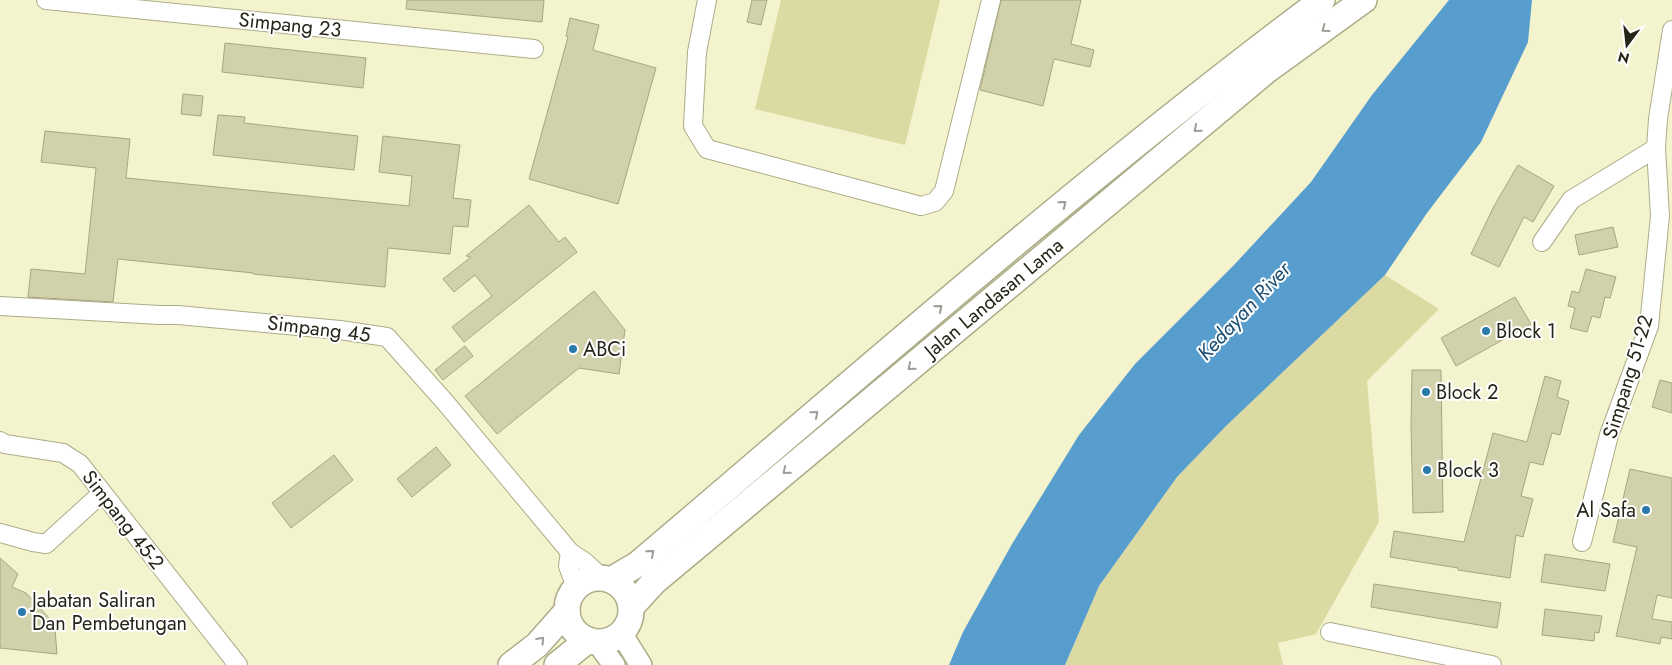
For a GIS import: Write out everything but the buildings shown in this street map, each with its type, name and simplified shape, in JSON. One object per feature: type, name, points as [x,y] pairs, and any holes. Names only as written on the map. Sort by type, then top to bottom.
[{"type":"main road","name":"Jalan Landasan Lama","points":[[606,579],[638,564],[1045,218],[1255,50],[1322,0]]},
{"type":"main road","name":"Jalan Landasan Lama","points":[[632,606],[654,582],[1266,71],[1364,0]]},
{"type":"main road","points":[[592,578],[606,579],[618,584],[625,590],[632,606],[628,626],[621,633],[606,642],[592,641],[580,635],[573,628],[567,610],[571,594],[576,587],[592,578]]},
{"type":"main road","points":[[512,665],[537,645],[567,610]]},
{"type":"main road","points":[[557,665],[592,641]]},
{"type":"street","name":"Simpang 23","points":[[46,0],[534,49]]},
{"type":"street","points":[[706,0],[697,52],[693,126],[707,149],[921,206],[935,202],[944,191],[991,0]]},
{"type":"street","name":"Simpang 51-22","points":[[1582,542],[1609,435],[1648,326],[1660,216],[1656,148],[1658,119],[1672,30]]},
{"type":"street","points":[[1542,242],[1571,200],[1656,148]]},
{"type":"street","name":"Simpang 45","points":[[0,306],[178,315],[340,330],[387,337],[445,402],[570,552],[606,579]]},
{"type":"street","name":"Simpang 45-2","points":[[0,441],[5,444],[63,453],[80,464],[238,665]]},
{"type":"street","points":[[0,533],[46,544],[102,493]]},
{"type":"street","points":[[570,552],[568,566],[576,587]]},
{"type":"street","points":[[1330,632],[1492,665]]},
{"type":"street","points":[[621,633],[641,665]]},
{"type":"street","points":[[592,641],[614,665]]},
{"type":"shaded area","points":[[781,0],[940,0],[905,145],[755,109]]},
{"type":"shaded area","points":[[1385,275],[1439,309],[1367,381],[1379,522],[1316,634],[1278,643],[1283,665],[1065,665],[1099,586],[1177,477],[1225,427]]},
{"type":"water","name":"Kedayan River","points":[[1449,0],[1532,0],[1528,42],[1481,142],[1427,213],[1385,275],[1225,427],[1177,477],[1099,586],[1065,665],[949,665],[963,632],[1012,544],[1079,435],[1135,364],[1234,265],[1311,182],[1372,95]]},
{"type":"place","name":"Block 1","points":[[1486,331]]},
{"type":"place","name":"ABCi","points":[[573,349]]},
{"type":"place","name":"Block 2","points":[[1426,392]]},
{"type":"place","name":"Block 3","points":[[1427,470]]},
{"type":"place","name":"Al Safa","points":[[1646,510]]},
{"type":"place","name":"Jabatan Saliran Dan Pembetungan","points":[[22,612]]}]
